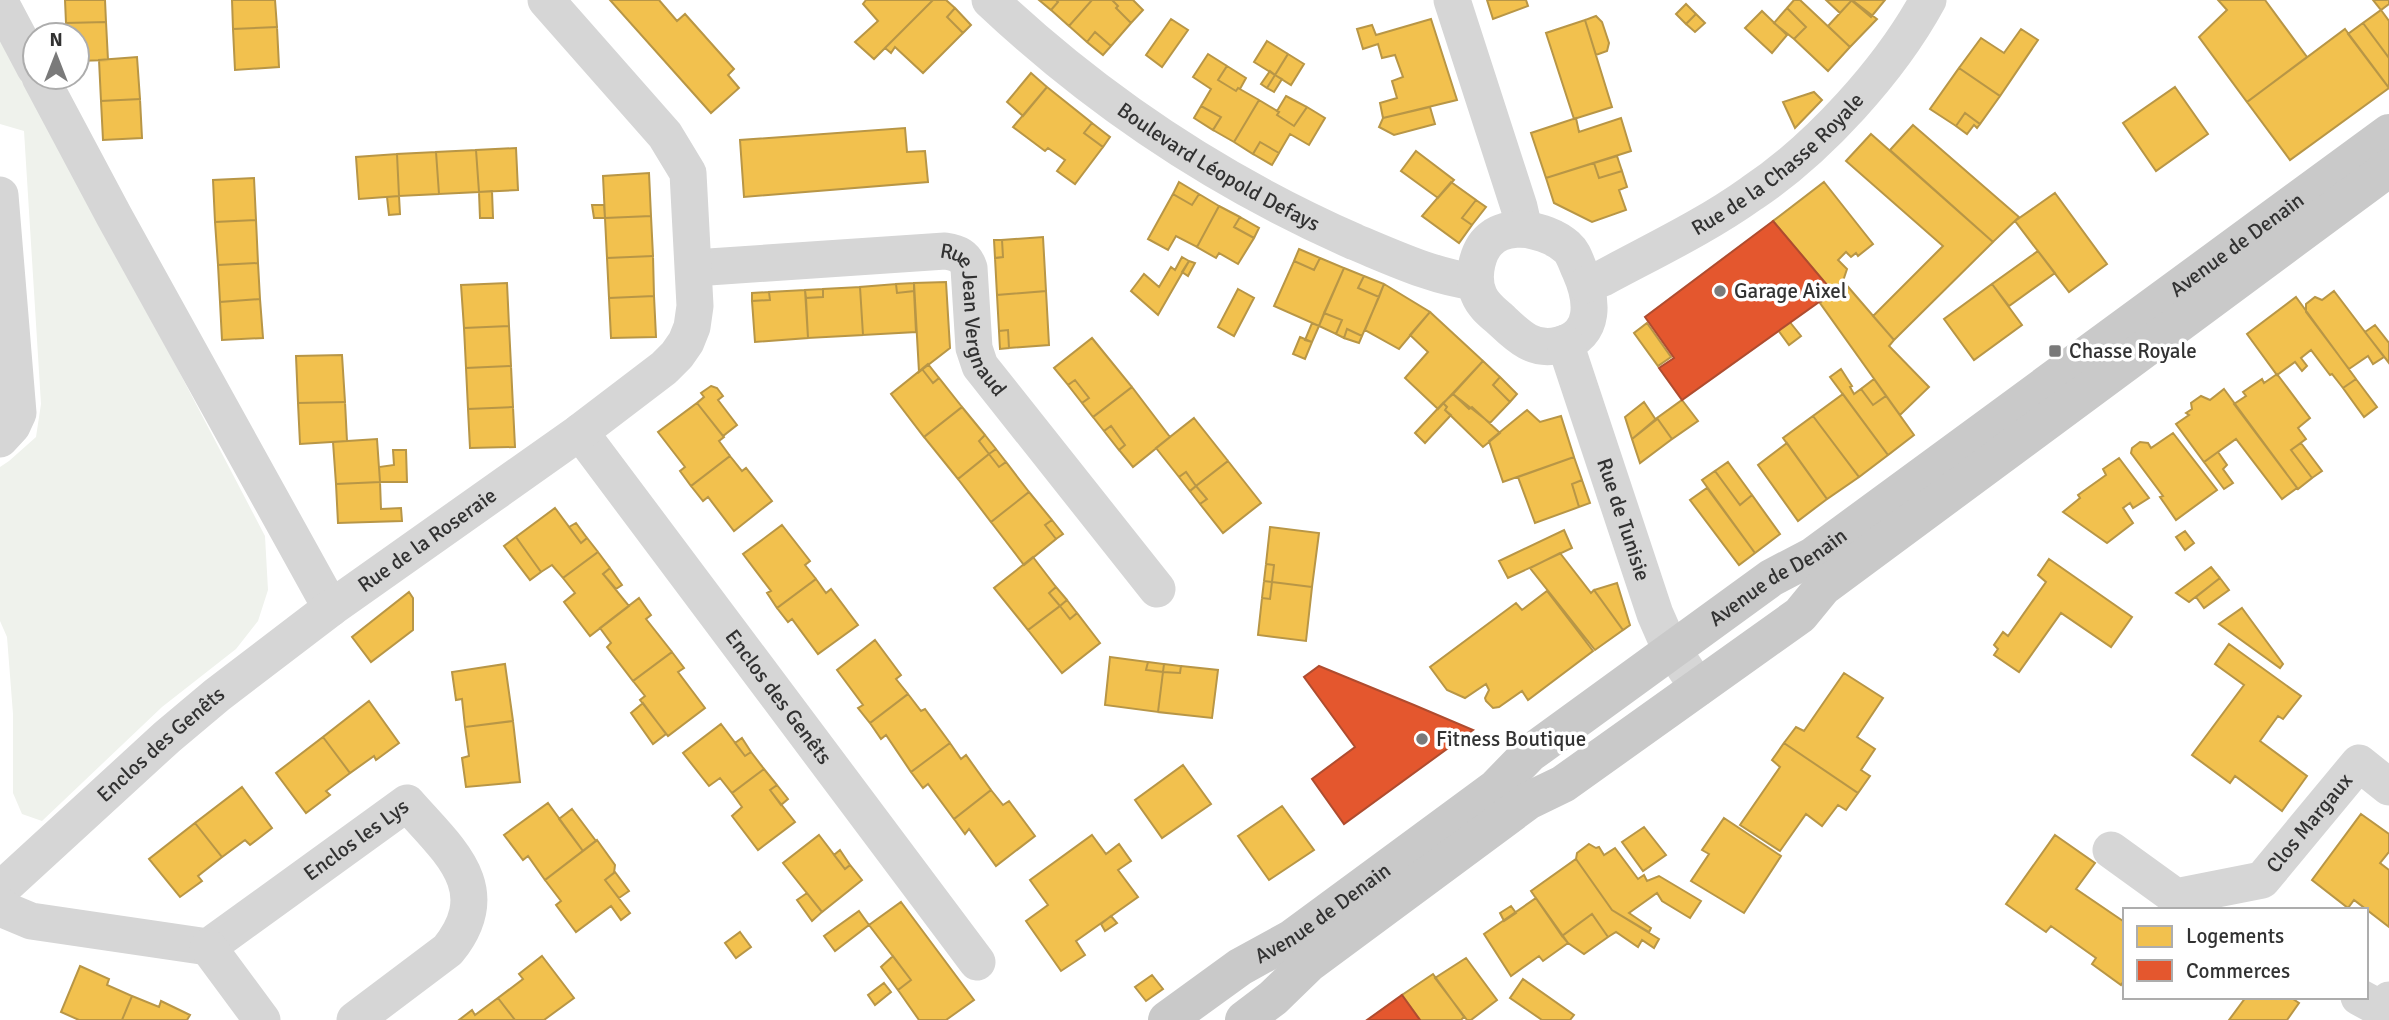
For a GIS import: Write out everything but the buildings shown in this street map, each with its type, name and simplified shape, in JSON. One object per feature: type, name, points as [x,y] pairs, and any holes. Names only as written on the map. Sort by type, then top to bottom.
[{"type":"main road","name":"Avenue de Denain","points":[[1167,1020],[1240,967],[1276,949],[1302,931],[1496,788],[1529,754],[1778,573],[1814,556],[2389,133]]},
{"type":"main road","name":"Avenue de Denain","points":[[1244,1020],[1273,998],[1308,964],[1528,801],[1563,784],[1800,615],[1830,581],[2389,168]]},
{"type":"street","name":"Rue de la Roseraie","points":[[331,608],[580,432],[664,368],[677,355],[692,327],[695,306],[688,173],[665,135],[546,0]]},
{"type":"street","name":"Boulevard Léopold Defays","points":[[990,0],[1068,69],[1140,122],[1218,171],[1290,212],[1381,253],[1449,278],[1475,282]]},
{"type":"street","points":[[1451,0],[1524,229]]},
{"type":"street","name":"Rue de la Chasse Royale","points":[[1586,285],[1726,211],[1807,150],[1887,62],[1928,0]]},
{"type":"street","points":[[0,2],[21,42]]},
{"type":"street","points":[[47,91],[331,608]]},
{"type":"street","points":[[0,195],[18,413],[12,426],[0,439]]},
{"type":"street","points":[[1524,229],[1552,237],[1572,251],[1586,285],[1590,299],[1589,316],[1580,333],[1565,344],[1545,347],[1520,338],[1480,299],[1475,282],[1477,265],[1488,242],[1504,231],[1524,229]]},
{"type":"street","name":"Rue Jean Vergnaud","points":[[694,268],[945,251],[959,254],[969,268],[974,348],[980,366],[1157,589]]},
{"type":"street","name":"Rue de Tunisie","points":[[1565,344],[1650,601],[1673,649],[1698,688]]},
{"type":"street","name":"Enclos des Genêts","points":[[580,432],[977,962]]},
{"type":"street","name":"Enclos des Genêts","points":[[6,872],[184,723],[331,608]]},
{"type":"street","name":"Clos Margaux","points":[[2111,850],[2176,897],[2262,880],[2359,763],[2389,787]]},
{"type":"street","name":"Enclos les Lys","points":[[208,947],[407,803],[464,872],[470,887],[470,906],[461,930],[448,950],[355,1020]]},
{"type":"street","points":[[0,905],[7,911],[32,921],[208,947],[262,1020]]},
{"type":"street","points":[[2362,999],[2383,1010],[2389,1000]]},
{"type":"shaded area","points":[[0,29],[21,69],[21,91],[32,91],[265,536],[268,590],[258,621],[236,649],[162,707],[42,821],[22,814],[13,793],[13,714],[7,637],[0,621],[0,467],[36,437],[41,404],[24,131],[0,124]]},
{"type":"place","name":"Garage Aixel","points":[[1720,291]]},
{"type":"place","name":"Chasse Royale","points":[[2055,351]]},
{"type":"place","name":"Fitness Boutique","points":[[1422,739]]}]
